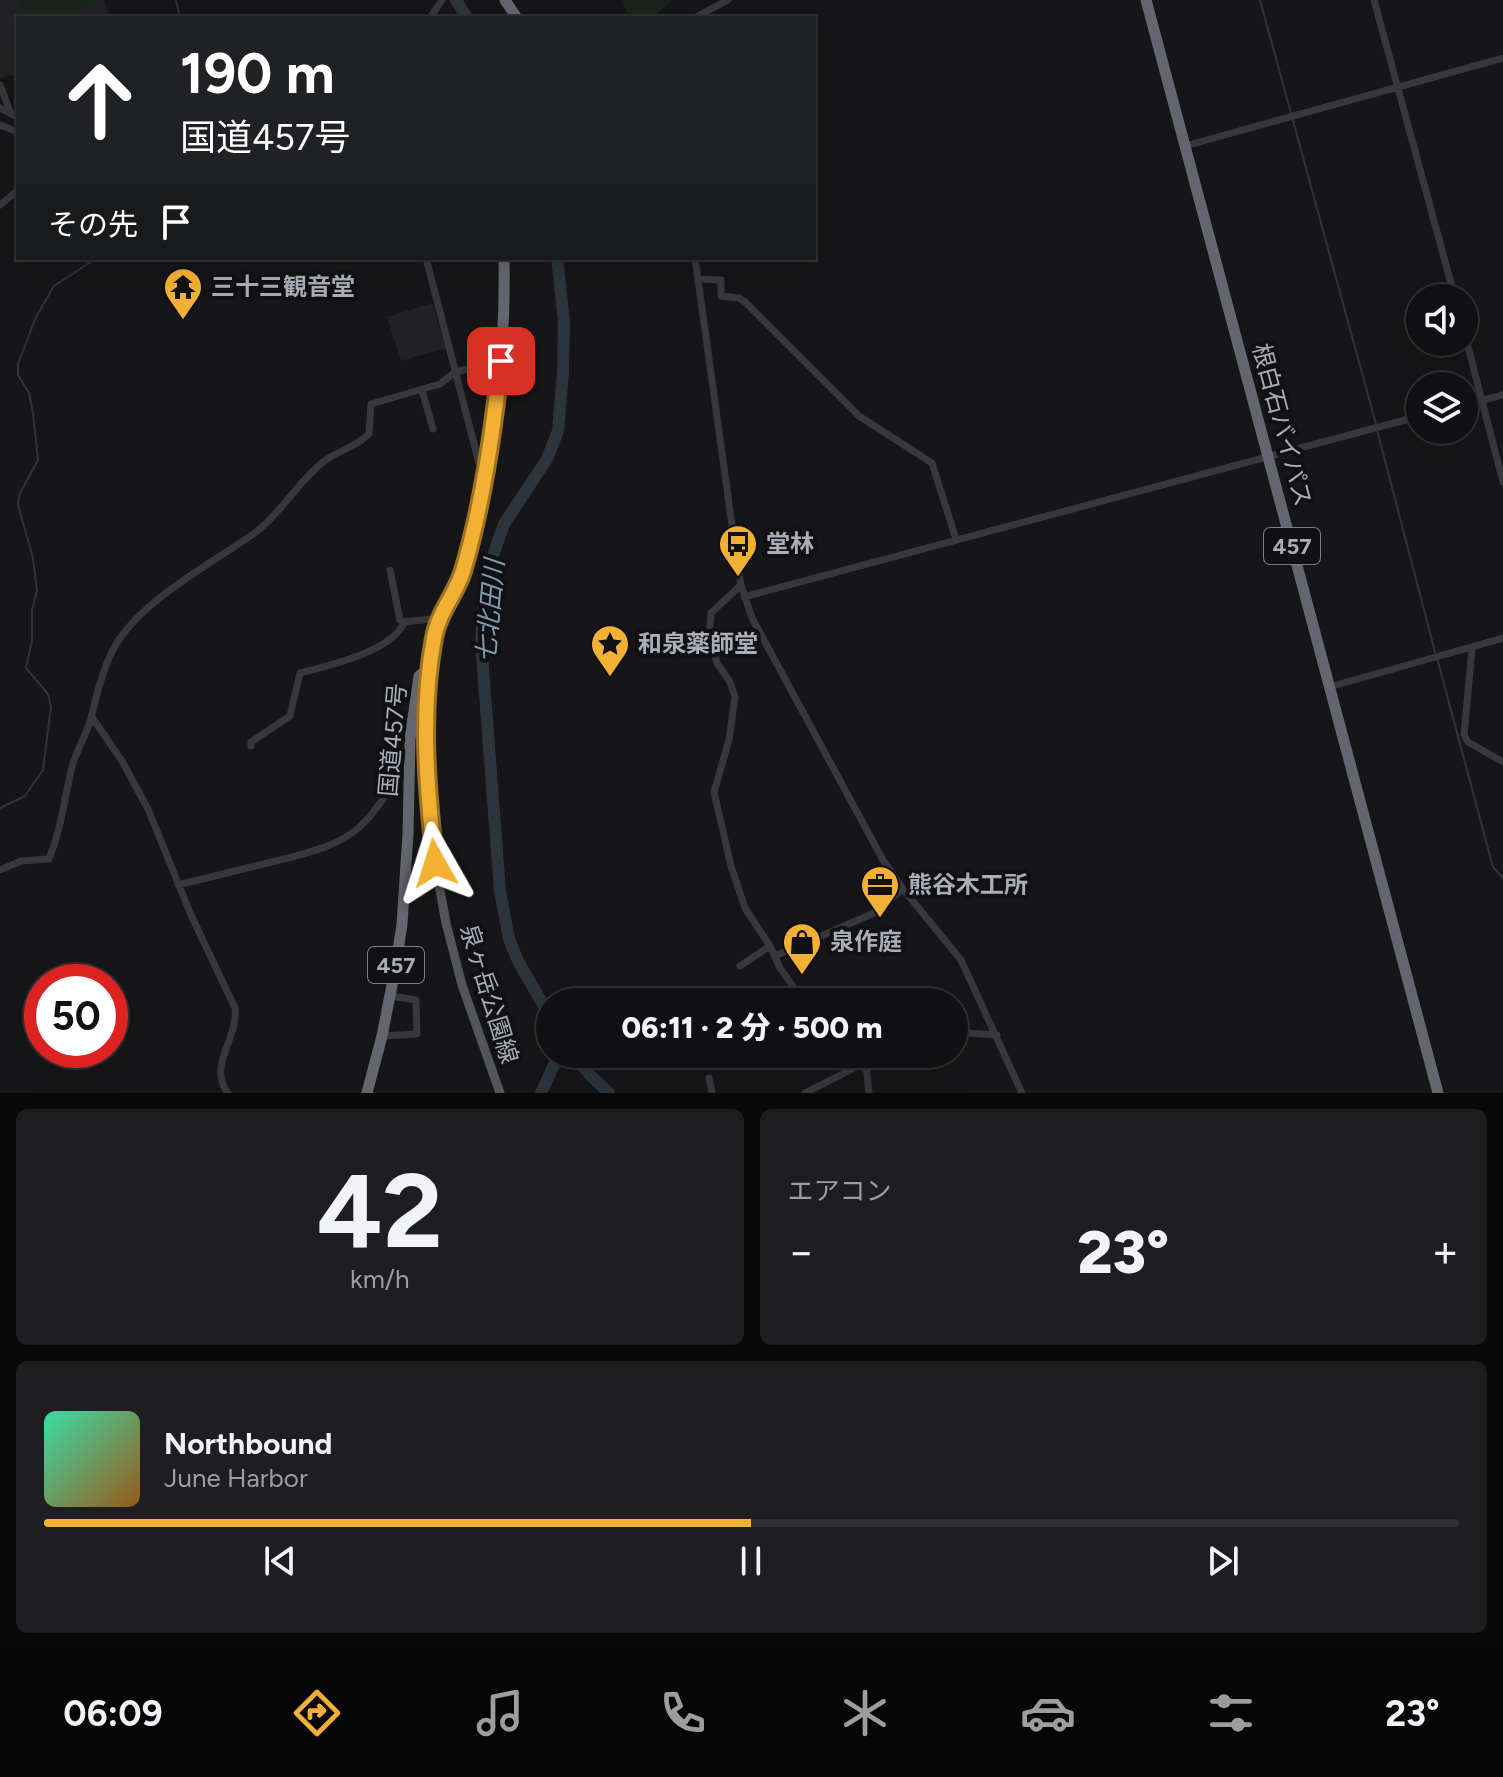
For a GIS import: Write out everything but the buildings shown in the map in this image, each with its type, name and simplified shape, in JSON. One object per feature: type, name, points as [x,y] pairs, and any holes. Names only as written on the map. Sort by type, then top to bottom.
[{"type":"highway","name":"根白石バイパス","points":[[1146,0],[1438,1093]]},
{"type":"highway","name":"国道457号","points":[[367,1093],[391,996],[402,924],[416,687],[419,676],[429,668],[434,634],[462,574],[473,534],[495,417],[505,306],[504,260]]},
{"type":"main road","name":"泉ヶ岳公園線","points":[[429,668],[426,787],[435,863],[462,985],[500,1093]]},
{"type":"street","points":[[698,16],[728,0]]},
{"type":"street","points":[[1374,0],[1451,284]]},
{"type":"street","points":[[1185,146],[1503,58]]},
{"type":"street","points":[[0,85],[14,116]]},
{"type":"street","points":[[0,108],[14,116]]},
{"type":"street","points":[[0,205],[16,192]]},
{"type":"street","points":[[427,260],[479,463],[485,468]]},
{"type":"street","points":[[695,260],[744,597],[785,684],[870,838],[903,889],[961,960],[1022,1093]]},
{"type":"street","points":[[698,279],[721,280],[721,296],[745,302],[859,416],[932,463],[956,539]]},
{"type":"street","points":[[1471,356],[1503,482]]},
{"type":"street","points":[[0,870],[21,861],[49,859],[65,811],[79,743],[92,717],[95,697],[111,653],[145,611],[259,529],[283,508],[294,490],[324,461],[369,434],[371,404],[440,384],[455,372],[501,361]]},
{"type":"street","points":[[422,390],[433,429]]},
{"type":"street","points":[[1478,401],[1503,395]]},
{"type":"street","points":[[744,597],[1406,420]]},
{"type":"street","points":[[390,570],[400,620],[440,618]]},
{"type":"street","points":[[741,585],[711,613],[709,637],[717,663],[730,682],[735,697],[729,740],[714,792],[731,866],[745,908],[794,988]]},
{"type":"street","points":[[251,746],[251,742],[290,716],[300,673],[373,649],[399,633],[404,622]]},
{"type":"street","points":[[1329,687],[1503,638]]},
{"type":"street","points":[[1472,649],[1464,735],[1468,742],[1503,762]]},
{"type":"street","points":[[92,717],[136,786],[235,1008],[236,1018],[220,1070],[220,1079],[228,1093]]},
{"type":"street","points":[[178,885],[334,844],[368,819],[398,778],[410,769]]},
{"type":"street","points":[[775,956],[872,914],[903,889]]},
{"type":"street","points":[[740,966],[770,946]]},
{"type":"street","points":[[382,1036],[417,1034],[416,1000],[391,996]]},
{"type":"street","points":[[968,1033],[997,1035]]},
{"type":"street","points":[[805,1093],[854,1068]]},
{"type":"street","points":[[866,1068],[869,1093]]},
{"type":"street","points":[[709,1078],[712,1093]]},
{"type":"shaded area","points":[[0,0],[104,0],[110,16],[16,16],[16,74],[0,78]]},
{"type":"shaded area","points":[[19,0],[100,2],[68,16],[25,16]]},
{"type":"shaded area","points":[[673,0],[654,16],[630,16],[622,2]]},
{"type":"shaded area","points":[[432,303],[446,348],[401,361],[387,317]]},
{"type":"waterway","points":[[176,0],[180,16]]},
{"type":"waterway","name":"七北田川","points":[[456,0],[466,16]]},
{"type":"waterway","points":[[1260,0],[1376,424]]},
{"type":"waterway","points":[[0,808],[25,796],[43,770],[51,707],[48,694],[26,668],[37,591],[33,558],[18,505],[19,495],[38,460],[29,393],[18,375],[18,364],[36,317],[54,286],[94,260]]},
{"type":"waterway","name":"七北田川","points":[[536,992],[509,939],[500,891],[481,642],[484,597],[491,561],[504,524],[547,459],[558,431],[564,321],[557,260]]},
{"type":"waterway","points":[[1377,430],[1435,652]]},
{"type":"waterway","points":[[1437,658],[1493,867],[1503,878]]},
{"type":"waterway","points":[[541,1093],[553,1068]]},
{"type":"waterway","name":"七北田川","points":[[585,1068],[609,1093]]},
{"type":"place","name":"三十三観音堂","points":[[183,321]]},
{"type":"place","name":"堂林","points":[[738,578]]},
{"type":"place","name":"和泉薬師堂","points":[[610,678]]},
{"type":"place","name":"熊谷木工所","points":[[880,919]]},
{"type":"place","name":"泉作庭","points":[[802,976]]},
{"type":"route","points":[[435,863],[426,787],[429,668],[434,634],[462,574],[473,534],[495,417],[501,361]]}]
